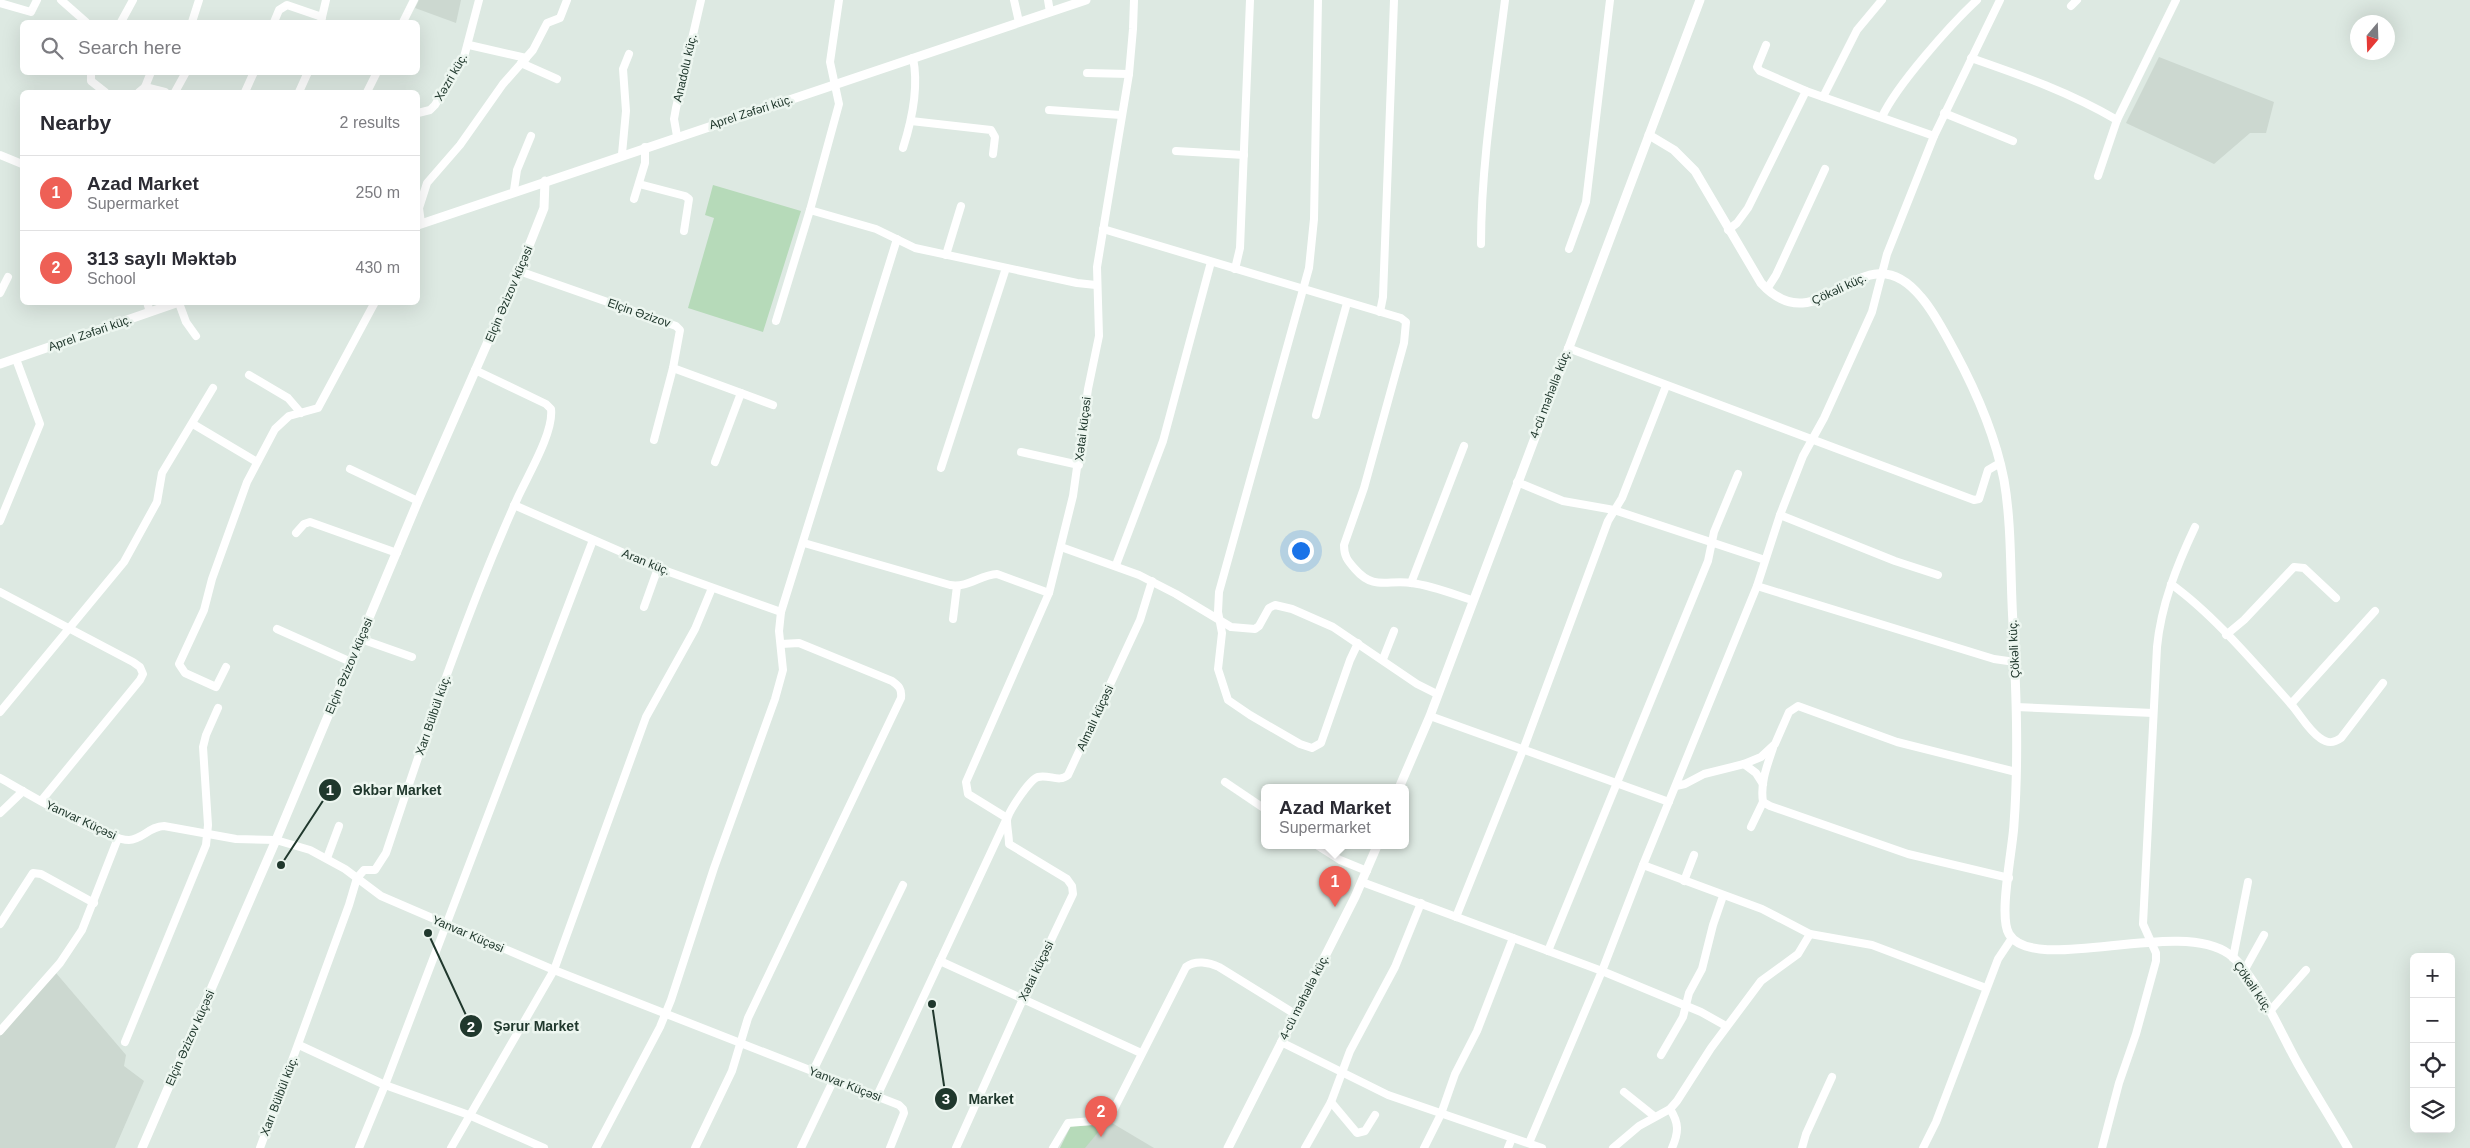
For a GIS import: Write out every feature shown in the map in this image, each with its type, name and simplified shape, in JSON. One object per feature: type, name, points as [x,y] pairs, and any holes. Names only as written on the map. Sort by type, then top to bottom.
[{"type":"street","points":[[0,3],[31,12],[37,0]]},
{"type":"street","points":[[61,0],[84,20]]},
{"type":"street","points":[[122,20],[133,0]]},
{"type":"street","points":[[193,20],[199,0]]},
{"type":"street","points":[[275,20],[280,10],[287,5],[322,20],[326,0]]},
{"type":"street","points":[[403,20],[414,0]]},
{"type":"street","name":"Xəzri küç.","points":[[420,112],[430,110],[435,105],[464,57],[469,45],[479,0]]},
{"type":"street","points":[[420,205],[427,183],[454,153],[503,84],[534,50],[547,23],[562,15],[567,0]]},
{"type":"street","name":"Anadolu küç.","points":[[677,136],[674,120],[676,108],[701,0]]},
{"type":"street","points":[[776,322],[810,210],[839,104],[830,62],[839,0]]},
{"type":"street","points":[[1014,0],[1019,22]]},
{"type":"street","points":[[1048,0],[1050,12]]},
{"type":"street","name":"Aprel Zəfəri küç.","points":[[420,224],[514,190],[1086,0]]},
{"type":"street","name":"Xətai küçəsi","points":[[956,1148],[1023,998],[1073,894],[1067,879],[1009,844],[1007,818],[968,794],[966,782],[1049,593],[1079,465],[1088,389],[1099,336],[1096,285],[1097,267],[1129,74],[1134,29],[1134,0]]},
{"type":"street","points":[[1235,269],[1240,248],[1250,0]]},
{"type":"street","points":[[1318,0],[1314,219],[1309,268],[1219,592],[1218,612],[1222,633],[1219,676],[1228,700],[1300,744],[1312,748],[1321,743],[1350,660],[1358,643]]},
{"type":"street","points":[[1380,312],[1383,297],[1394,0]]},
{"type":"street","points":[[1481,244],[1481,219],[1505,0]]},
{"type":"street","points":[[1568,248],[1586,202],[1610,0]]},
{"type":"street","name":"4-cü məhəllə küç.","points":[[1401,784],[1430,716],[1472,600],[1700,0]]},
{"type":"street","points":[[1823,97],[1857,30],[1882,0]]},
{"type":"street","points":[[1882,117],[1892,100],[1921,63],[1977,0]]},
{"type":"street","points":[[1529,1143],[1602,971],[1642,865],[1757,586],[1780,515],[1812,440],[1866,324],[1887,254],[1934,136],[1971,58],[1994,16],[2000,0]]},
{"type":"street","points":[[2098,176],[2116,120],[2176,0]]},
{"type":"street","points":[[469,45],[524,61],[557,79]]},
{"type":"street","points":[[1766,46],[1758,62],[1757,67],[1760,70],[1823,97],[1934,136]]},
{"type":"street","points":[[622,154],[626,111],[623,69],[630,54]]},
{"type":"street","points":[[903,148],[911,121],[916,76],[913,58]]},
{"type":"street","points":[[1971,58],[2048,84],[2083,100],[2116,120]]},
{"type":"street","points":[[1086,73],[1129,74]]},
{"type":"street","points":[[91,75],[91,81],[102,90]]},
{"type":"street","points":[[142,90],[150,75]]},
{"type":"street","points":[[176,90],[184,75]]},
{"type":"street","points":[[246,90],[253,75]]},
{"type":"street","points":[[300,90],[307,75]]},
{"type":"street","points":[[368,90],[376,75]]},
{"type":"street","points":[[1728,230],[1737,223],[1748,208],[1806,90]]},
{"type":"street","points":[[1049,110],[1121,115]]},
{"type":"street","points":[[1944,113],[2013,141]]},
{"type":"street","points":[[911,121],[990,130],[995,137],[993,154]]},
{"type":"street","name":"Çökəli küç.","points":[[1649,135],[1674,150],[1695,171],[1728,230],[1767,289],[1787,303],[1806,304],[1864,276],[1882,274],[1903,281],[1912,287],[1932,312],[1978,396],[2000,463],[2007,511],[2016,707],[2014,826],[2005,918],[2008,933],[2012,938],[2026,946],[2044,950],[2151,941],[2204,944],[2226,952],[2244,971],[2262,996],[2348,1148]]},
{"type":"street","points":[[514,190],[517,170],[531,136]]},
{"type":"street","points":[[634,199],[645,163],[645,147]]},
{"type":"street","points":[[1176,151],[1244,155]]},
{"type":"street","points":[[0,155],[20,163]]},
{"type":"street","points":[[1767,289],[1825,169]]},
{"type":"street","name":"Elçin Əzizov küçəsi","points":[[142,1148],[276,840],[418,501],[519,271],[544,208],[545,181]]},
{"type":"street","points":[[639,184],[685,196],[689,199],[684,231]]},
{"type":"street","points":[[946,255],[961,206]]},
{"type":"street","points":[[810,210],[876,229],[915,248],[1096,285]]},
{"type":"street","points":[[1103,229],[1401,318],[1407,325],[1364,488],[1344,545],[1344,553],[1346,559],[1361,576],[1368,580],[1378,583],[1411,583],[1472,600]]},
{"type":"street","points":[[596,1148],[665,1013],[714,868],[775,699],[783,670],[781,612],[804,543],[888,260],[897,239]]},
{"type":"street","points":[[1116,565],[1162,441],[1212,262]]},
{"type":"street","points":[[941,468],[1006,268]]},
{"type":"street","name":"Elçin Əzizov","points":[[519,271],[676,326],[680,330],[674,368],[654,440]]},
{"type":"street","points":[[0,293],[8,277]]},
{"type":"street","points":[[1316,415],[1347,303]]},
{"type":"street","points":[[147,305],[150,312]]},
{"type":"street","name":"Aprel Zəfəri küç.","points":[[0,364],[173,305]]},
{"type":"street","points":[[180,305],[186,322],[196,336]]},
{"type":"street","points":[[226,667],[216,687],[185,673],[179,664],[204,610],[224,542],[257,462],[274,429],[282,420],[318,408],[373,305]]},
{"type":"street","points":[[1568,348],[1974,500],[1979,499],[1982,493],[1988,470],[2000,463]]},
{"type":"street","points":[[0,522],[40,424],[16,359]]},
{"type":"street","points":[[674,368],[773,405]]},
{"type":"street","name":"Xarı Bülbül küç.","points":[[260,1148],[349,906],[357,878],[364,870],[375,870],[386,853],[438,698],[514,505],[550,425],[551,409],[546,404],[475,370]]},
{"type":"street","points":[[250,375],[288,398],[301,413]]},
{"type":"street","points":[[1456,917],[1523,750],[1608,521],[1632,475],[1666,386]]},
{"type":"street","points":[[0,712],[70,630],[124,562],[157,502],[162,473],[213,388]]},
{"type":"street","points":[[716,462],[741,393]]},
{"type":"street","points":[[192,424],[257,462]]},
{"type":"street","points":[[1411,583],[1464,446]]},
{"type":"street","points":[[1021,452],[1079,465]]},
{"type":"street","points":[[350,469],[418,501]]},
{"type":"street","points":[[1548,951],[1708,560],[1718,519],[1738,474]]},
{"type":"street","points":[[1517,482],[1563,501],[1614,510],[1765,560]]},
{"type":"street","name":"Aran küç.","points":[[514,505],[658,568],[781,612]]},
{"type":"street","points":[[1780,515],[1878,554],[1938,575]]},
{"type":"street","points":[[296,533],[304,524],[310,522],[397,553]]},
{"type":"street","points":[[2102,1148],[2118,1083],[2136,1034],[2154,970],[2156,953],[2143,924],[2159,627],[2171,584],[2195,527]]},
{"type":"street","points":[[359,1148],[385,1085],[593,540]]},
{"type":"street","points":[[804,543],[957,586],[965,585],[990,574],[997,574],[1049,593]]},
{"type":"street","points":[[1061,548],[1116,565],[1152,581],[1220,621],[1236,628],[1255,629],[1259,626],[1269,608],[1281,605],[1314,618],[1358,643],[1417,684],[1437,694]]},
{"type":"street","points":[[2226,635],[2244,620],[2294,567],[2304,568],[2336,598]]},
{"type":"street","points":[[644,607],[658,568]]},
{"type":"street","name":"Almalı küçəsi","points":[[1007,818],[1031,780],[1045,776],[1057,779],[1068,775],[1140,620],[1152,581]]},
{"type":"street","points":[[2171,584],[2187,595],[2291,704],[2319,738],[2326,742],[2334,742],[2341,738],[2383,683]]},
{"type":"street","points":[[953,619],[957,586]]},
{"type":"street","points":[[1757,586],[1994,659],[2014,662]]},
{"type":"street","points":[[451,1148],[554,970],[646,716],[695,628],[712,588]]},
{"type":"street","points":[[0,592],[133,662],[140,667],[143,674],[41,801]]},
{"type":"street","points":[[2291,704],[2375,611]]},
{"type":"street","points":[[277,629],[351,662]]},
{"type":"street","points":[[1383,659],[1394,631]]},
{"type":"street","points":[[361,639],[412,657]]},
{"type":"street","points":[[695,1148],[732,1071],[748,1018],[901,698],[899,686],[892,681],[799,643],[781,644]]},
{"type":"street","points":[[1751,827],[1763,802],[1763,784],[1775,744],[1789,712],[1798,706],[1897,742],[2016,772]]},
{"type":"street","points":[[2016,707],[2153,714]]},
{"type":"street","points":[[125,1042],[203,856],[208,835],[203,747],[206,735],[218,708]]},
{"type":"street","points":[[1430,716],[1669,802]]},
{"type":"street","points":[[1676,786],[1718,770],[1744,764],[1761,757],[1775,744]]},
{"type":"street","points":[[1744,764],[1756,773],[1763,784]]},
{"type":"street","name":"Yanvar Küçəsi","points":[[0,778],[41,801],[118,838],[135,839],[158,826],[236,840],[276,840],[296,845],[327,858],[380,896],[554,970],[904,1108],[902,1120],[890,1148]]},
{"type":"street","points":[[1225,782],[1261,805]]},
{"type":"street","points":[[0,813],[23,791]]},
{"type":"street","points":[[1763,802],[1908,854],[2009,878]]},
{"type":"street","points":[[877,1096],[1007,818]]},
{"type":"street","points":[[327,858],[339,826]]},
{"type":"street","points":[[0,1031],[68,952],[85,924],[118,838]]},
{"type":"street","points":[[1323,849],[1340,860],[1367,870]]},
{"type":"street","name":"4-cü məhəllə küç.","points":[[1228,1148],[1362,882],[1376,849]]},
{"type":"street","points":[[1684,881],[1694,855]]},
{"type":"street","points":[[1642,865],[1762,909],[1810,934],[1872,946],[1986,988]]},
{"type":"street","points":[[0,924],[33,872],[41,874],[94,903]]},
{"type":"street","points":[[1362,882],[1602,971],[1686,1006],[1726,1026]]},
{"type":"street","points":[[2233,958],[2248,882]]},
{"type":"street","points":[[814,1072],[903,885]]},
{"type":"street","points":[[1662,1055],[1683,1017],[1689,993],[1705,961],[1713,925],[1723,896]]},
{"type":"street","points":[[1305,1148],[1331,1102],[1350,1052],[1395,967],[1421,904]]},
{"type":"street","points":[[1613,1148],[1654,1116],[1670,1109],[1686,1091],[1726,1026],[1761,981],[1798,954],[1810,934]]},
{"type":"street","points":[[2244,971],[2264,935]]},
{"type":"street","points":[[1424,1148],[1441,1114],[1455,1074],[1477,1031],[1512,938]]},
{"type":"street","points":[[1923,1148],[1936,1122],[1998,959],[2012,938]]},
{"type":"street","points":[[940,961],[1141,1053]]},
{"type":"street","points":[[1053,1148],[1068,1123],[1099,1121],[1109,1115],[1186,967],[1190,964],[1212,964],[1219,967],[1295,1014]]},
{"type":"street","points":[[2270,1011],[2306,970]]},
{"type":"street","points":[[1280,1042],[1388,1095],[1542,1148]]},
{"type":"street","points":[[299,1045],[385,1085],[469,1115],[532,1146],[544,1148]]},
{"type":"street","points":[[1802,1148],[1806,1134],[1832,1077]]},
{"type":"street","points":[[801,1148],[834,1080]]},
{"type":"street","points":[[1624,1092],[1654,1116]]},
{"type":"street","points":[[1331,1102],[1358,1133],[1365,1131],[1375,1115]]},
{"type":"street","points":[[1670,1109],[1678,1126],[1678,1134],[1672,1148]]},
{"type":"street","points":[[1508,1148],[1512,1138]]},
{"type":"shaded area","points":[[419,0],[461,0],[456,23],[415,8]]},
{"type":"shaded area","points":[[2159,57],[2274,102],[2266,133],[2250,133],[2214,164],[2126,123]]},
{"type":"shaded area","points":[[56,973],[126,1055],[124,1066],[144,1081],[115,1148],[0,1148],[0,1036]]},
{"type":"shaded area","points":[[1112,1123],[1154,1148],[1060,1148],[1071,1126]]},
{"type":"green space","points":[[713,185],[801,211],[763,332],[688,308],[714,218],[705,215]]},
{"type":"green space","points":[[1101,1125],[1100,1130],[1085,1148],[1060,1148],[1071,1126]]},
{"type":"place","name":"Əkbər Market","points":[[281,865]]},
{"type":"place","name":"Azad Market","points":[[1335,907]]},
{"type":"place","name":"Şərur Market","points":[[428,933]]},
{"type":"place","name":"Market","points":[[932,1004]]},
{"type":"place","name":"313 saylı Məktəb","points":[[1101,1137]]}]
